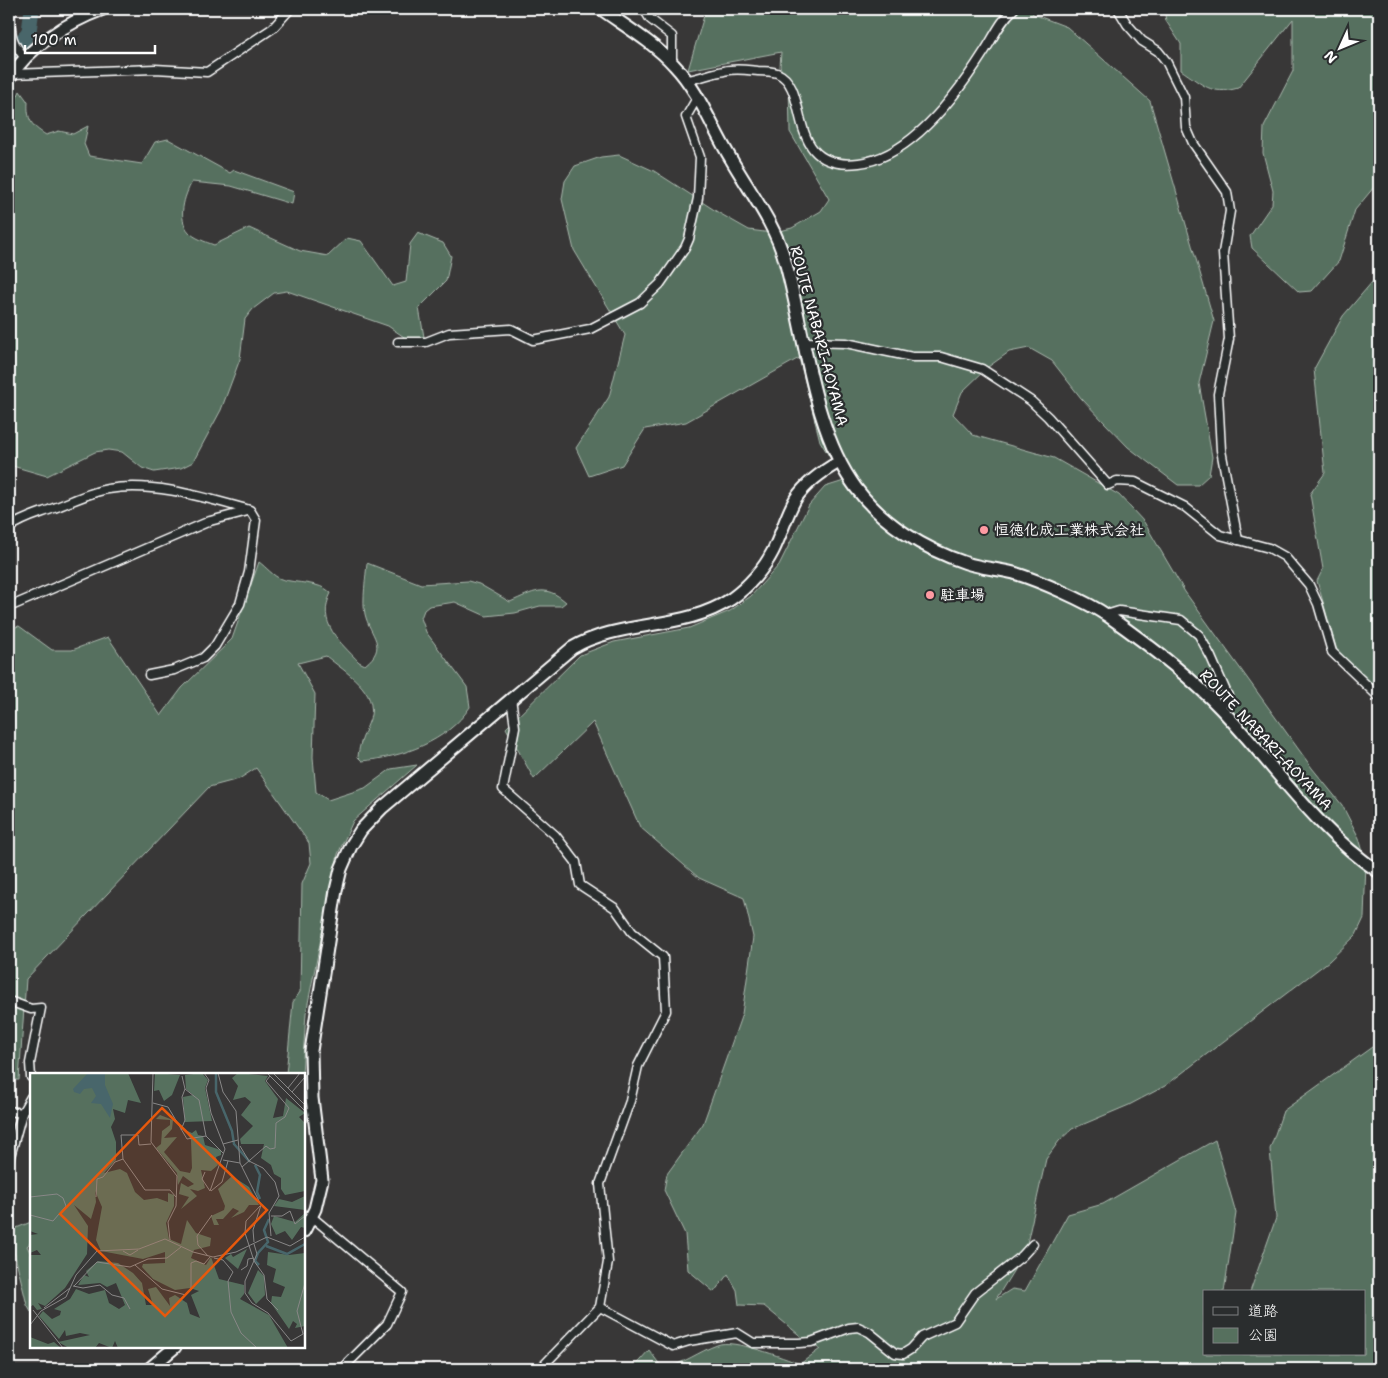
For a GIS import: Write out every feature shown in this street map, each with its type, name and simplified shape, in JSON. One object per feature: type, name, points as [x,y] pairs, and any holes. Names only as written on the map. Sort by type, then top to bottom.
[{"type":"main road","points":[[10,76],[24,57],[58,31],[80,18],[103,9]]},
{"type":"main road","name":"ROUTE NABARI-AOYAMA","points":[[601,9],[672,62],[688,80],[771,225],[785,259],[822,417],[840,462],[856,488],[882,516],[922,545],[967,564],[1014,574],[1106,614],[1192,680],[1220,708],[1318,819],[1362,860],[1379,872]]},
{"type":"main road","points":[[305,1229],[312,1217],[322,1180],[312,1098],[312,1034],[336,890],[344,860],[355,838],[374,816],[562,655],[591,638],[617,630],[694,616],[731,599],[756,577],[770,556],[786,516],[798,496],[821,472],[840,462]]},
{"type":"main road","points":[[148,1369],[174,1348]]},
{"type":"street","points":[[10,9],[13,45],[24,57]]},
{"type":"street","points":[[10,76],[155,69],[207,72],[274,28],[290,9]]},
{"type":"street","points":[[644,9],[650,19],[672,36],[672,62]]},
{"type":"street","points":[[688,80],[737,69],[778,73],[785,78],[791,88],[807,138],[814,151],[821,158],[834,162],[864,162],[887,154],[910,140],[945,106],[965,82],[1000,23],[1014,9]]},
{"type":"street","points":[[1118,9],[1127,24],[1142,41],[1158,51],[1166,61],[1184,97],[1186,127],[1227,192],[1230,211],[1224,253],[1229,339],[1218,394],[1221,450],[1238,540]]},
{"type":"street","points":[[398,342],[426,342],[449,333],[511,329],[533,340],[590,329],[640,303],[660,284],[685,248],[689,239],[698,198],[700,157],[686,117],[697,98]]},
{"type":"street","points":[[804,342],[846,343],[912,357],[941,358],[982,369],[1030,401],[1048,417],[1108,485],[1117,481],[1135,482],[1185,507],[1220,535],[1269,548],[1285,558],[1300,572],[1318,604],[1332,652],[1379,696]]},
{"type":"street","points":[[9,528],[107,489],[156,489],[217,501],[250,510],[256,520],[249,572],[240,604],[215,646],[203,658],[174,670],[149,676]]},
{"type":"street","points":[[9,607],[210,521],[250,510]]},
{"type":"street","points":[[1106,614],[1119,611],[1181,620],[1199,635],[1211,657],[1228,696],[1220,708]]},
{"type":"street","points":[[511,698],[515,726],[503,789],[555,835],[576,862],[580,885],[615,908],[632,932],[663,958],[666,1011],[638,1066],[630,1102],[600,1184],[608,1262],[600,1306],[540,1369]]},
{"type":"street","points":[[9,1001],[31,1009],[41,1008],[30,1063],[31,1073]]},
{"type":"street","points":[[9,1160],[22,1114],[30,1099]]},
{"type":"street","points":[[9,1111],[22,1114]]},
{"type":"street","points":[[312,1217],[402,1292],[387,1324],[342,1369]]},
{"type":"street","points":[[600,1306],[673,1346],[690,1341],[737,1333],[753,1344],[799,1344],[811,1342],[853,1327],[863,1328],[891,1350],[903,1354],[911,1349],[922,1336],[955,1322],[975,1292],[1022,1256],[1032,1244]]},
{"type":"green space","points":[[706,9],[1030,9],[1033,14],[1067,27],[1150,101],[1214,321],[1199,383],[1212,457],[1209,475],[1198,485],[1178,485],[1128,447],[1081,398],[1052,361],[1029,348],[1009,352],[988,367],[962,392],[953,414],[973,435],[1054,458],[1119,495],[1144,522],[1185,592],[1312,768],[1342,805],[1359,838],[1366,862],[1364,918],[1356,935],[1329,961],[1165,1086],[1129,1105],[1072,1129],[1059,1141],[1046,1159],[1025,1252],[996,1299],[1012,1289],[1025,1291],[1068,1214],[1103,1204],[1215,1140],[1236,1213],[1224,1290],[1203,1290],[1203,1356],[1366,1356],[1366,1290],[1251,1290],[1276,1218],[1270,1149],[1283,1111],[1379,1042],[1379,1369],[663,1369],[678,1364],[717,1345],[724,1344],[746,1346],[800,1364],[820,1349],[809,1343],[764,1306],[739,1305],[737,1290],[728,1274],[714,1292],[688,1270],[685,1234],[664,1190],[667,1174],[703,1124],[742,1014],[753,937],[744,898],[699,878],[640,827],[593,722],[534,779],[506,728],[580,655],[614,642],[689,628],[730,611],[751,596],[779,565],[809,505],[825,487],[844,481],[820,441],[799,358],[686,422],[645,429],[622,465],[589,476],[576,448],[609,397],[625,335],[574,250],[562,199],[565,181],[575,166],[601,157],[619,155],[654,171],[749,230],[772,233],[792,228],[821,211],[829,199],[790,132],[789,83],[780,67],[781,52],[688,70]]},
{"type":"green space","points":[[1164,9],[1379,9],[1379,181],[1355,210],[1339,261],[1312,291],[1299,292],[1252,248],[1250,236],[1272,204],[1273,191],[1263,153],[1264,127],[1293,71],[1293,19],[1238,88],[1221,91],[1201,84],[1181,70],[1181,44],[1166,21]]},
{"type":"green space","points":[[20,91],[28,102],[28,113],[31,122],[46,135],[59,131],[73,134],[88,126],[84,144],[89,156],[142,164],[155,142],[168,139],[230,173],[234,170],[294,192],[292,204],[231,186],[192,182],[186,194],[183,207],[183,221],[189,232],[200,240],[214,245],[249,228],[300,251],[328,256],[347,238],[361,241],[393,286],[406,282],[410,244],[418,233],[443,243],[451,256],[446,281],[419,308],[424,337],[410,341],[388,326],[287,291],[274,293],[253,309],[245,319],[240,359],[221,410],[193,462],[181,468],[154,472],[142,468],[122,452],[108,450],[95,452],[47,476],[9,465],[9,132],[15,102]]},
{"type":"green space","points":[[1379,274],[1379,694],[1340,661],[1317,581],[1323,569],[1310,494],[1325,473],[1314,369],[1343,316]]},
{"type":"green space","points":[[259,562],[278,578],[320,586],[331,593],[326,614],[328,623],[338,639],[352,655],[365,665],[376,652],[377,646],[364,609],[367,563],[421,584],[468,581],[479,584],[510,602],[532,593],[545,591],[558,596],[566,602],[561,606],[540,606],[515,613],[486,616],[455,602],[429,606],[424,610],[421,618],[426,632],[467,687],[470,707],[449,730],[422,746],[393,756],[362,761],[358,757],[370,719],[371,709],[370,700],[365,691],[351,676],[326,656],[298,663],[315,694],[313,757],[316,792],[328,800],[365,788],[391,769],[417,765],[353,821],[338,854],[306,1013],[302,1073],[286,1073],[293,1002],[300,992],[302,884],[311,863],[309,843],[256,768],[239,779],[209,787],[26,979],[19,1080],[9,1080],[9,629],[19,626],[52,650],[72,650],[108,637],[161,716],[182,688],[232,639]]},
{"type":"green space","points":[[30,1222],[30,1243],[27,1246],[30,1252],[30,1310],[27,1305],[9,1231]]},
{"type":"green space","points":[[649,1350],[663,1369],[632,1369]]},
{"type":"waterway","points":[[9,61],[29,31],[32,9]]},
{"type":"place","name":"恒徳化成工業株式会社","points":[[984,530]]},
{"type":"place","name":"駐車場","points":[[930,595]]}]
